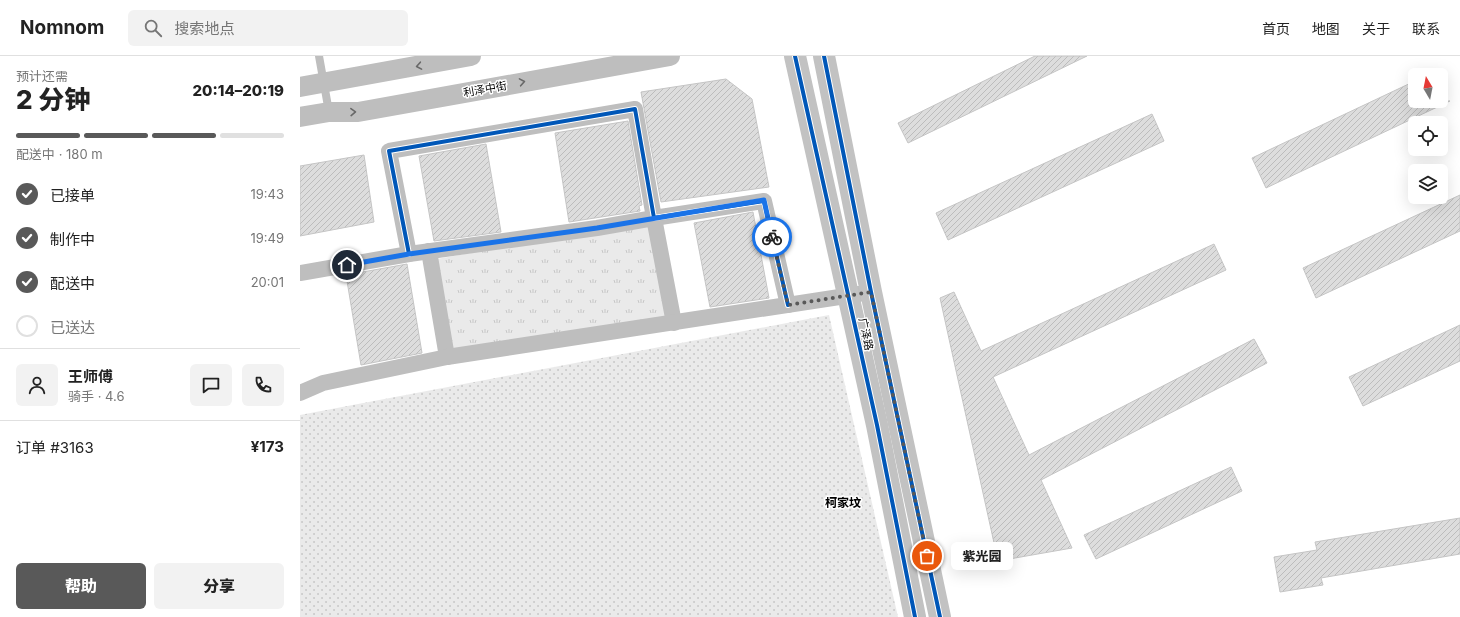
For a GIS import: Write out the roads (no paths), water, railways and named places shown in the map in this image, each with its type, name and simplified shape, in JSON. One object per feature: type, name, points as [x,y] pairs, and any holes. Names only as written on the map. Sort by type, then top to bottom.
[{"type":"main road","name":"广泽路","points":[[795,56],[849,296],[915,617]]},
{"type":"main road","name":"广泽路","points":[[824,56],[871,292],[940,617]]},
{"type":"street","points":[[300,87],[471,56]]},
{"type":"street","name":"利泽中街","points":[[300,117],[329,112],[358,112],[670,56]]},
{"type":"street","points":[[409,254],[389,151],[635,109],[674,323]]},
{"type":"street","points":[[300,273],[428,251],[597,228],[764,200],[788,305]]},
{"type":"street","points":[[428,251],[447,358]]},
{"type":"street","points":[[300,393],[323,383],[447,358],[871,292]]},
{"type":"lane","points":[[319,56],[329,112]]},
{"type":"place","name":"紫光园","points":[[927,556]]},
{"type":"district","name":"柯家坟","points":[[843,502]]}]
